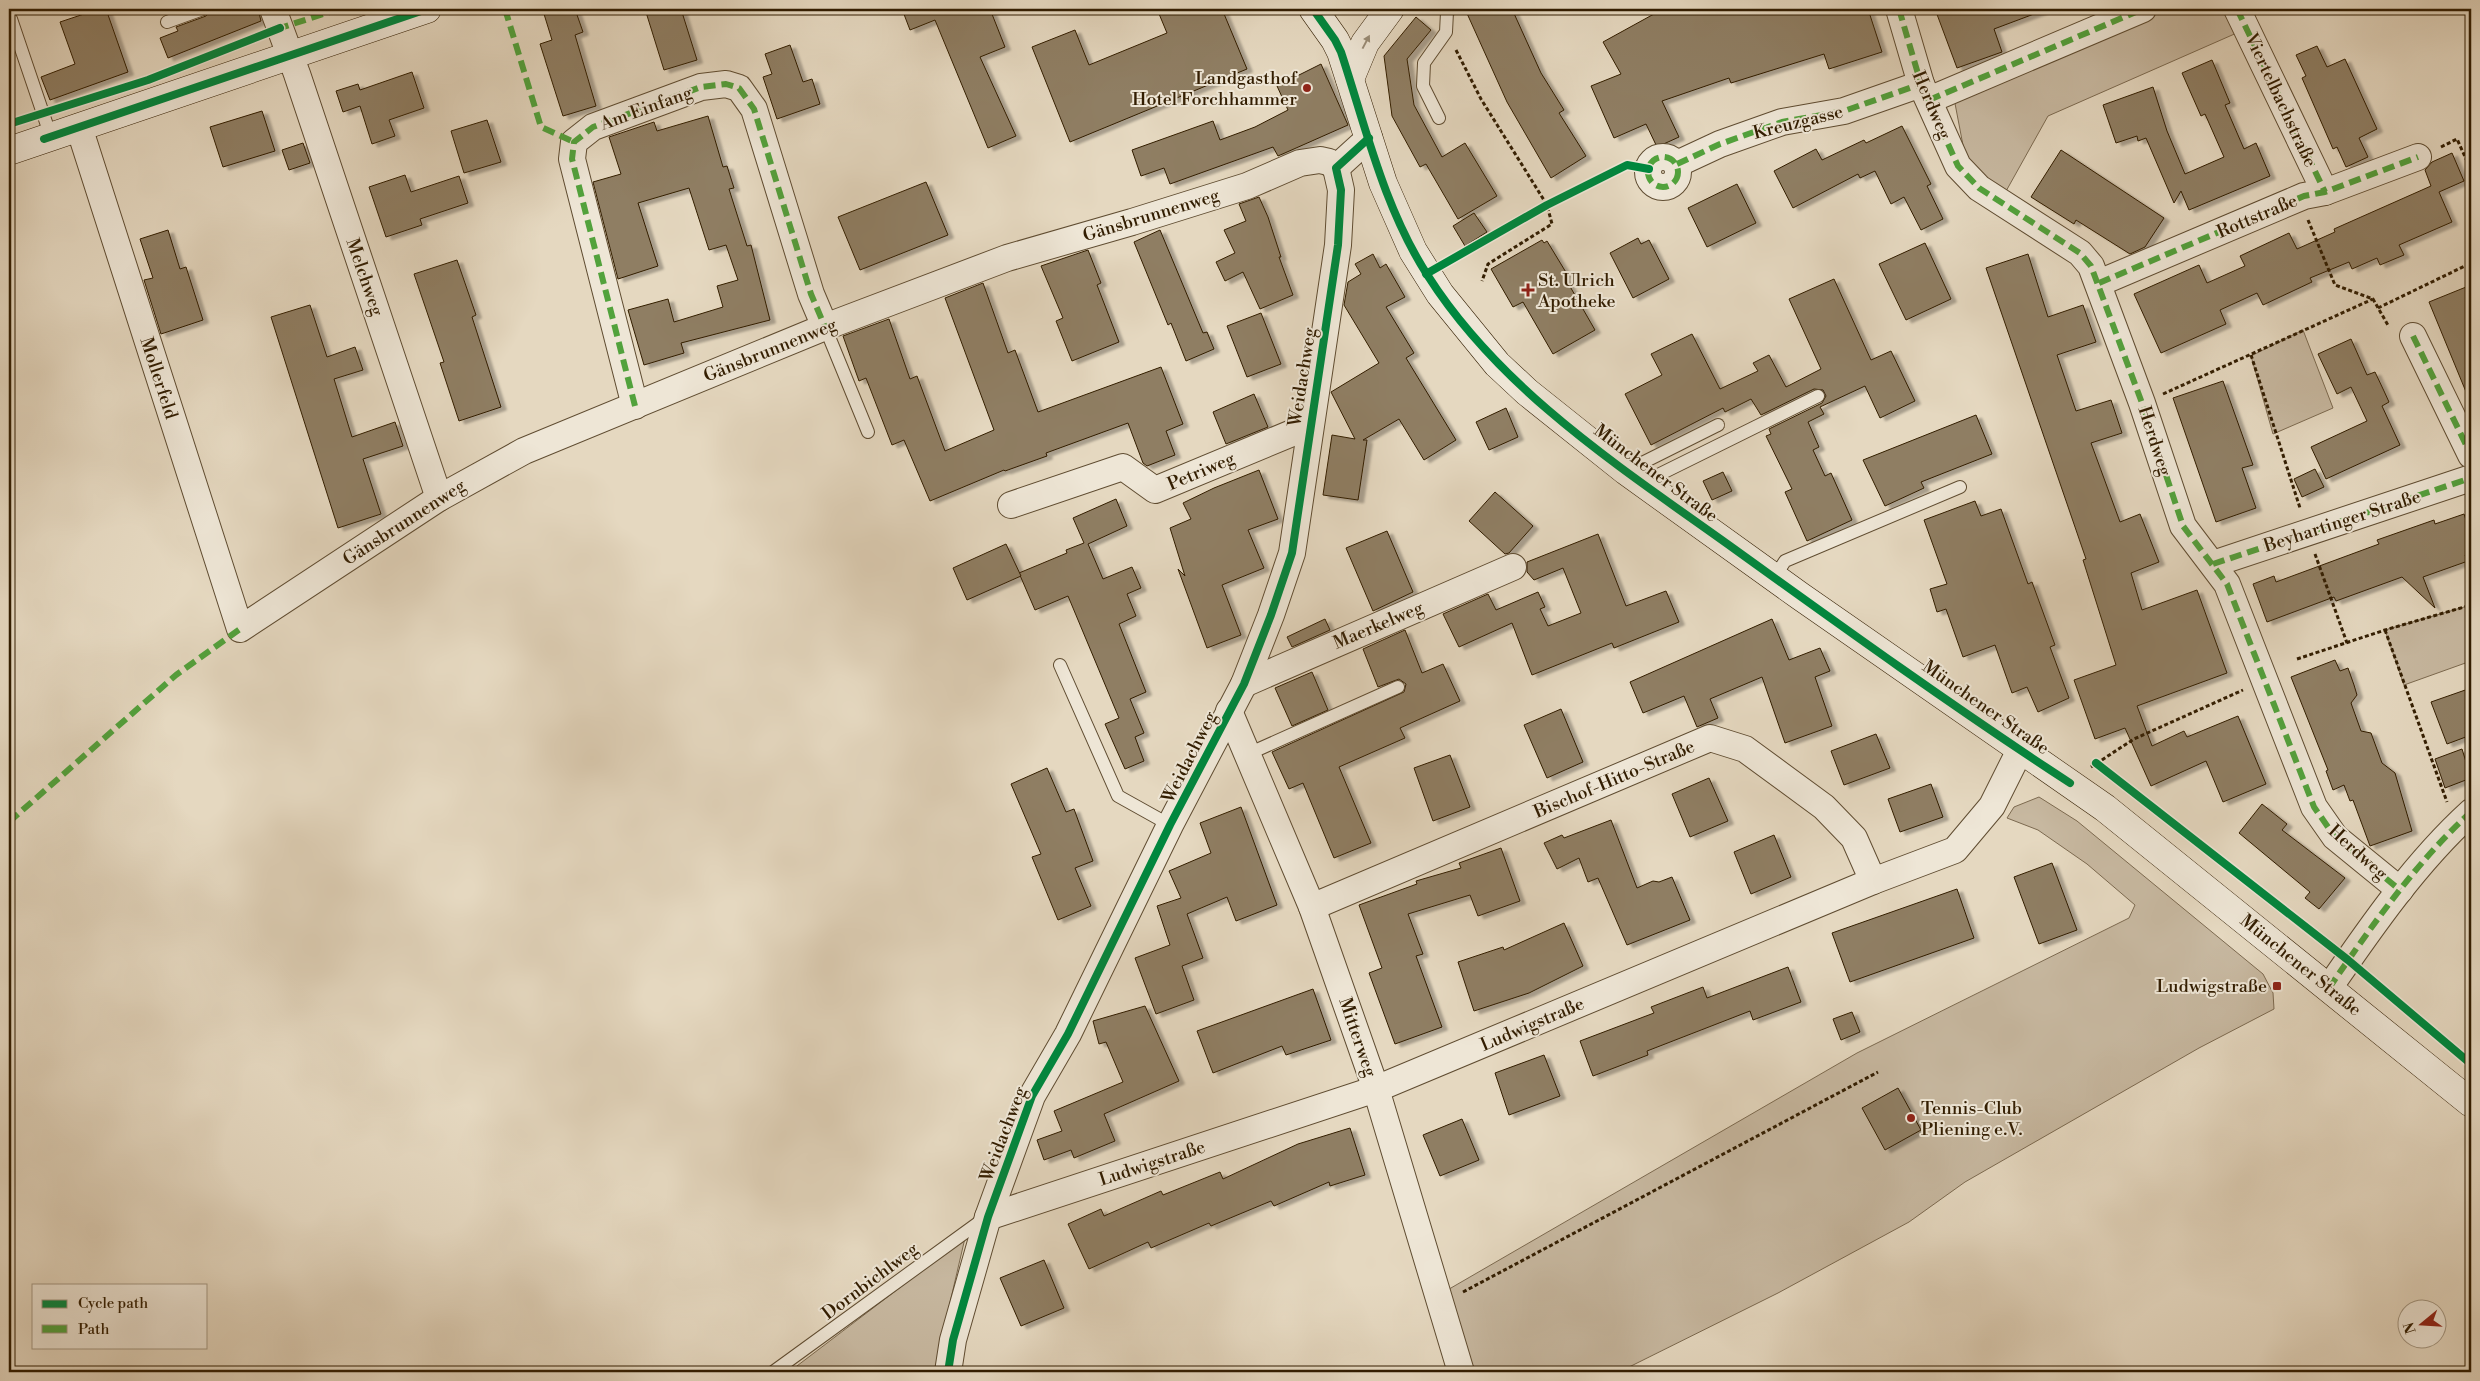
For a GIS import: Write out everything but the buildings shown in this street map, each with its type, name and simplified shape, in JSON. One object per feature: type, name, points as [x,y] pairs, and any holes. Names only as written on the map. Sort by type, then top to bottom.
[{"type":"main road","points":[[9,151],[427,9]]},
{"type":"main road","name":"Münchener Straße","points":[[1313,9],[1335,40],[1350,79],[1383,183],[1413,251],[1440,294],[1497,364],[1527,392],[1634,477],[1774,578],[2104,808],[2471,1103]]},
{"type":"main road","points":[[1350,79],[1365,43],[1390,9]]},
{"type":"street","name":"Melchweg","points":[[273,9],[439,498]]},
{"type":"street","name":"Herdweg","points":[[1899,9],[1925,92],[1958,166],[1979,188],[2080,252],[2091,266],[2099,283],[2142,403],[2183,526],[2227,584],[2314,807],[2335,837],[2400,890]]},
{"type":"street","points":[[1925,92],[2143,9]]},
{"type":"street","name":"Viertelbachstraße","points":[[2237,9],[2314,194]]},
{"type":"street","name":"Am Einfang","points":[[635,406],[572,159],[574,142],[593,127],[701,87],[726,84],[739,88],[754,110],[811,294],[825,327]]},
{"type":"street","name":"Kreuzgasse","points":[[1677,164],[1720,144],[1782,122],[1844,111],[1925,92]]},
{"type":"street","name":"Mollerfeld","points":[[79,127],[240,629]]},
{"type":"street","points":[[1336,168],[1368,138]]},
{"type":"street","name":"Rottstraße","points":[[2099,283],[2314,194],[2418,158]]},
{"type":"street","name":"Gänsbrunnenweg","points":[[240,629],[439,498],[524,451],[825,327],[1007,258],[1247,186],[1300,163],[1320,160],[1329,162],[1336,168]]},
{"type":"street","name":"Weidachweg","points":[[948,1372],[953,1340],[988,1217],[1032,1096],[1068,1034],[1170,825],[1244,684],[1271,615],[1292,553],[1309,426],[1338,245],[1341,190],[1336,168]]},
{"type":"street","points":[[2413,336],[2471,455]]},
{"type":"street","name":"Petriweg","points":[[1012,505],[1123,467],[1155,490],[1309,426]]},
{"type":"street","name":"Beyhartinger Straße","points":[[2213,564],[2471,478]]},
{"type":"street","name":"Maerkelweg","points":[[1244,684],[1512,567]]},
{"type":"street","name":"Mitterweg","points":[[1230,711],[1312,907],[1376,1089],[1439,1304],[1461,1372]]},
{"type":"street","name":"Bischof-Hitto-Straße","points":[[1312,907],[1710,738],[1745,749],[1824,807],[1854,838],[1873,881]]},
{"type":"street","name":"Ludwigstraße","points":[[988,1217],[1376,1089],[1873,881],[1955,850],[1992,806],[2020,750]]},
{"type":"street","points":[[2329,988],[2400,890],[2464,819]]},
{"type":"lane","points":[[168,22],[203,9]]},
{"type":"lane","points":[[1439,118],[1423,86],[1424,63],[1446,32],[1447,12],[1451,9]]},
{"type":"lane","points":[[11,19],[48,138]]},
{"type":"lane","points":[[825,327],[868,432]]},
{"type":"lane","points":[[1634,477],[1818,396]]},
{"type":"lane","points":[[1634,477],[1718,425]]},
{"type":"lane","points":[[1774,578],[1785,561],[1960,487]]},
{"type":"lane","points":[[1060,665],[1118,796],[1170,825]]},
{"type":"lane","points":[[1248,754],[1398,688]]},
{"type":"lane","name":"Dornbichlweg","points":[[773,1372],[988,1217]]},
{"type":"path","points":[[1446,32],[1481,99],[1547,205],[1552,224],[1488,264],[1482,281]]},
{"type":"path","points":[[2418,158],[2457,139],[2471,170]]},
{"type":"path","points":[[2314,194],[2308,225],[2335,285],[2373,299],[2396,339],[2413,336]]},
{"type":"path","points":[[2378,308],[2471,263]]},
{"type":"path","points":[[2142,403],[2373,299]]},
{"type":"path","points":[[2251,355],[2307,532],[2347,643]]},
{"type":"path","points":[[2297,660],[2385,630],[2471,605]]},
{"type":"path","points":[[2385,630],[2464,819]]},
{"type":"path","points":[[2096,763],[2134,739],[2234,695],[2264,678]]},
{"type":"path","points":[[1439,1304],[1878,1072]]},
{"type":"shaded area","points":[[2159,9],[2227,9],[2239,32],[2048,116],[2005,193],[1966,161],[1953,93]]},
{"type":"shaded area","points":[[2303,330],[2333,408],[2273,434],[2251,356]]},
{"type":"shaded area","points":[[2471,605],[2471,661],[2404,685],[2385,630]]},
{"type":"shaded area","name":"Tennis-Club Pliening e.V.","points":[[2039,797],[2077,821],[2263,974],[2273,993],[2274,1009],[2199,1048],[1965,1182],[1909,1222],[1778,1293],[1619,1372],[1468,1372],[1444,1292],[1857,1053],[2129,918],[2135,905],[2087,864],[2038,830],[2007,818],[2014,807]]},
{"type":"shaded area","points":[[965,1238],[942,1337],[937,1372],[789,1372]]},
{"type":"marked path","points":[[277,29],[339,9]]},
{"type":"marked path","points":[[505,9],[541,127],[574,142]]},
{"type":"marked path","points":[[1899,9],[1921,84],[1958,166],[1979,188],[2080,253],[2091,266],[2142,403],[2183,526],[2227,584],[2314,807],[2335,837],[2400,890]]},
{"type":"marked path","points":[[1929,100],[2143,9]]},
{"type":"marked path","points":[[2237,9],[2325,192]]},
{"type":"marked path","points":[[635,406],[572,159],[574,142],[593,127],[701,87],[726,84],[739,88],[754,109],[811,294],[825,327]]},
{"type":"marked path","points":[[1677,164],[1720,144],[1782,122],[1844,111],[1921,84]]},
{"type":"marked path","points":[[1663,157],[1669,158],[1677,166],[1678,172],[1677,178],[1669,186],[1663,187],[1657,186],[1649,178],[1648,172],[1649,166],[1657,158],[1663,157]]},
{"type":"marked path","points":[[2099,283],[2304,196],[2325,192],[2418,157]]},
{"type":"marked path","points":[[2413,336],[2471,455]]},
{"type":"marked path","points":[[2213,564],[2471,478]]},
{"type":"marked path","points":[[9,822],[176,675],[240,629]]},
{"type":"marked path","points":[[2329,988],[2395,896],[2432,852],[2471,812]]},
{"type":"cycle path","points":[[44,139],[427,9]]},
{"type":"cycle path","points":[[1313,9],[1335,40],[1341,52],[1377,167],[1399,223],[1428,276],[1458,318],[1491,356],[1528,392],[1608,458],[1900,667],[2070,783]]},
{"type":"cycle path","points":[[9,124],[148,80],[280,28]]},
{"type":"cycle path","points":[[948,1372],[953,1340],[988,1217],[1032,1096],[1068,1034],[1170,825],[1244,684],[1271,615],[1292,553],[1338,245],[1341,190],[1336,168],[1369,138]]},
{"type":"cycle path","points":[[1426,274],[1547,205],[1627,165],[1649,169]]},
{"type":"cycle path","points":[[2096,763],[2348,960],[2471,1064]]},
{"type":"place","name":"Landgasthof Hotel Forchhammer","points":[[1307,88]]},
{"type":"place","name":"St. Ulrich Apotheke","points":[[1528,290]]},
{"type":"place","name":"Ludwigstraße","points":[[2277,986]]},
{"type":"place","name":"Tennis-Club Pliening e.V.","points":[[1911,1118]]}]
